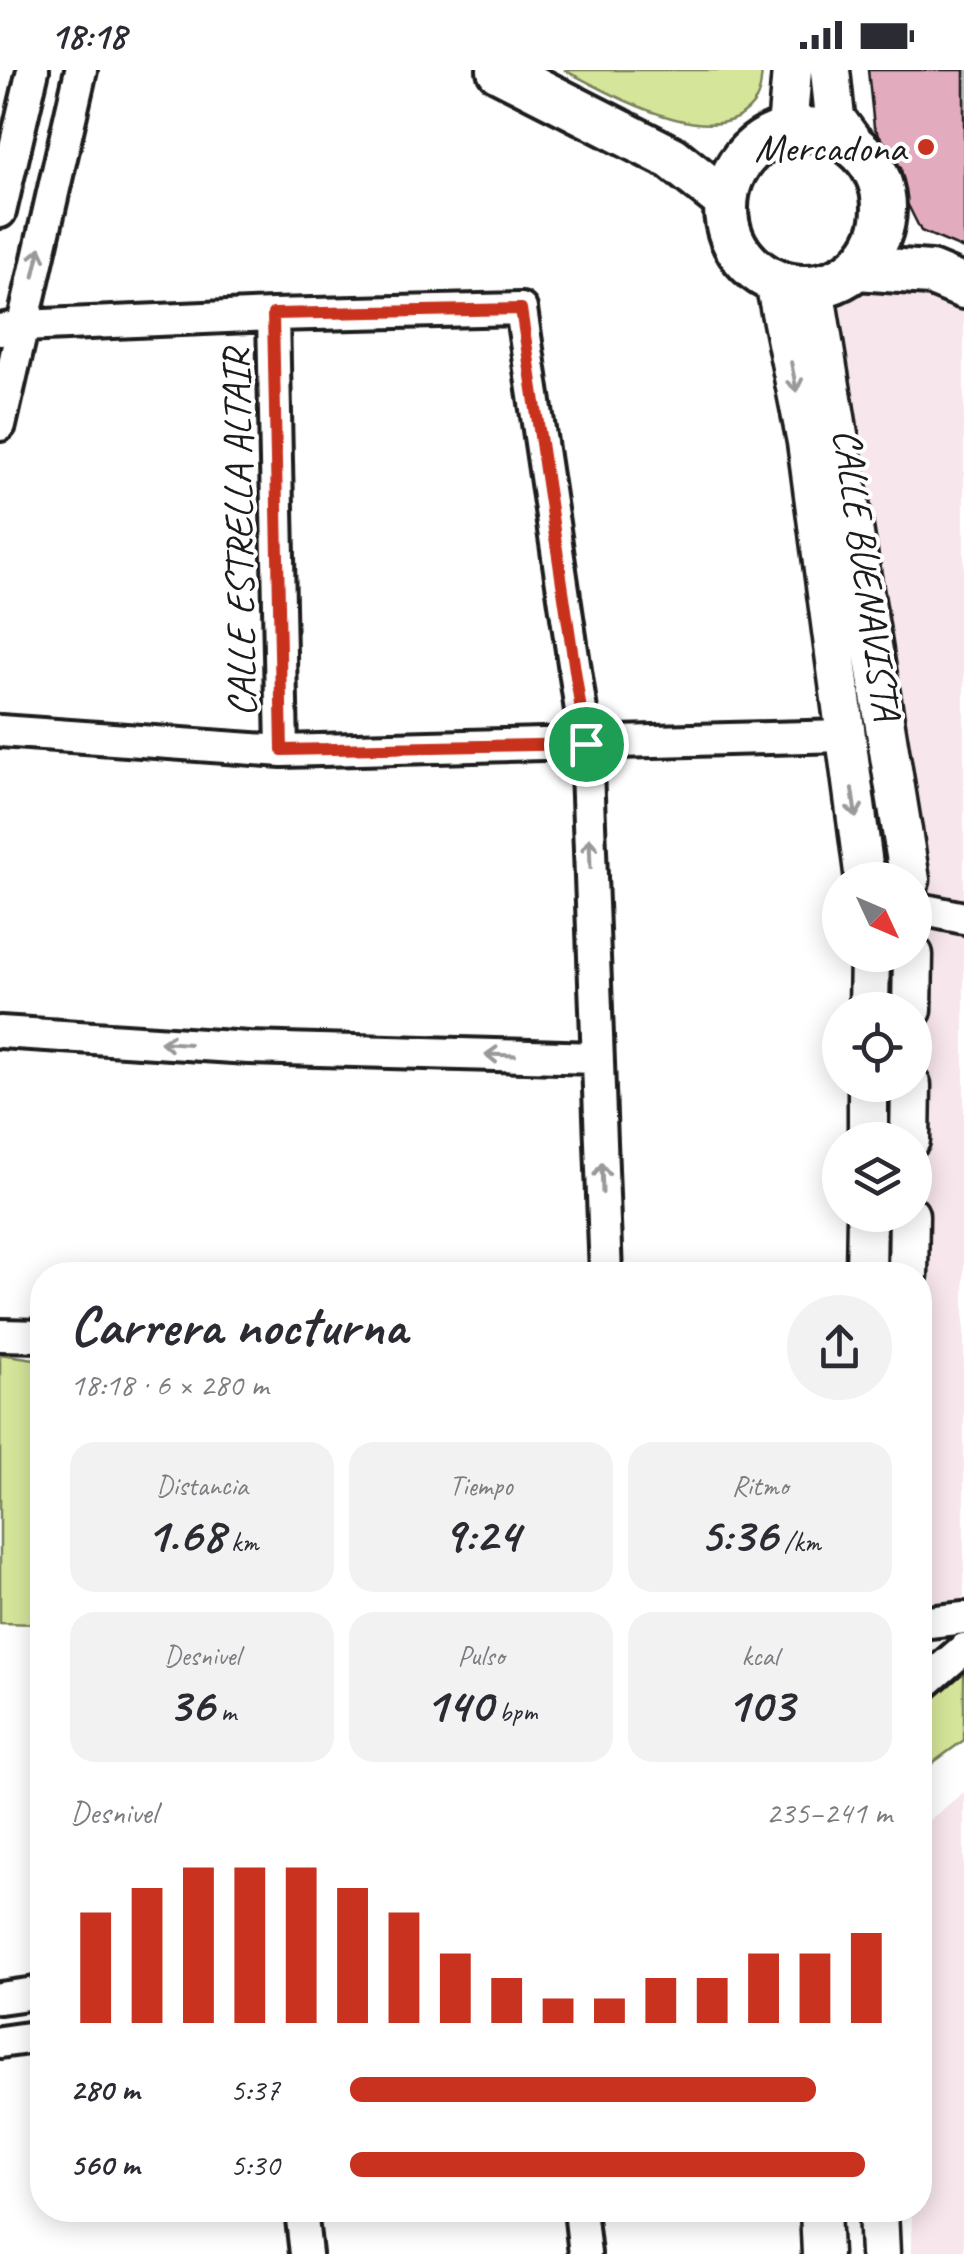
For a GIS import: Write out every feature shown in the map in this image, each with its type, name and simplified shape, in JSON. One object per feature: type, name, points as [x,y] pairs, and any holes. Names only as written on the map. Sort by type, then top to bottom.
[{"type":"main road","points":[[499,70],[672,158],[726,201]]},
{"type":"main road","points":[[787,130],[821,130],[854,144],[881,181],[885,219],[875,246],[857,268],[836,282],[795,285],[762,275],[742,256],[729,231],[726,201],[732,176],[743,158],[763,140],[787,130]]},
{"type":"main road","points":[[672,158],[743,158]]},
{"type":"main road","points":[[885,219],[947,280]]},
{"type":"main road","points":[[857,268],[947,280]]},
{"type":"street","points":[[0,212],[33,70]]},
{"type":"street","points":[[0,425],[11,328],[82,70]]},
{"type":"street","points":[[787,130],[792,70]]},
{"type":"street","points":[[830,70],[835,118],[854,144]]},
{"type":"street","name":"CALLE BUENAVISTA","points":[[795,285],[807,442],[862,862]]},
{"type":"street","name":"CALLE BUENAVISTA","points":[[795,285],[907,862]]},
{"type":"street","points":[[11,328],[273,314],[521,309],[586,744],[605,1262]]},
{"type":"street","name":"CALLE ESTRELLA ALTAIR","points":[[273,314],[282,750]]},
{"type":"street","points":[[0,731],[282,750],[844,736]]},
{"type":"street","points":[[932,911],[964,918]]},
{"type":"street","points":[[0,1032],[249,1048],[597,1058]]},
{"type":"street","points":[[866,1262],[867,1232]]},
{"type":"street","points":[[908,1262],[909,1232]]},
{"type":"street","points":[[0,1335],[30,1336]]},
{"type":"street","points":[[932,1622],[964,1618]]},
{"type":"street","points":[[932,1677],[964,1649]]},
{"type":"street","points":[[0,1998],[30,1994]]},
{"type":"street","points":[[0,2042],[30,2038]]},
{"type":"street","points":[[302,2222],[306,2254]]},
{"type":"street","points":[[581,2222],[585,2254]]},
{"type":"street","points":[[821,2222],[822,2254]]},
{"type":"street","points":[[879,2222],[880,2254]]},
{"type":"shaded area","points":[[857,268],[964,287],[964,1618],[932,1622],[932,1262],[918,1262],[917,1232],[932,1232],[932,1122],[917,1122],[916,1102],[932,1102],[932,992],[916,992],[916,972],[932,972],[932,862],[912,862],[814,287]]},
{"type":"shaded area","points":[[964,1792],[964,2254],[911,2254],[912,2222],[932,2222],[932,1818]]},
{"type":"green space","points":[[564,70],[762,70],[756,100],[739,117],[717,123],[663,115]]},
{"type":"green space","points":[[0,1354],[30,1358],[30,1624],[0,1623]]},
{"type":"green space","points":[[964,1668],[964,1740],[932,1763],[932,1690]]},
{"type":"building","name":"Mercadona","points":[[868,70],[964,70],[964,249],[921,231],[905,199],[901,168],[874,127]]},
{"type":"place","name":"Mercadona","points":[[926,147]]},
{"type":"route","points":[[521,309],[586,744],[282,750],[273,314],[521,309]]}]
